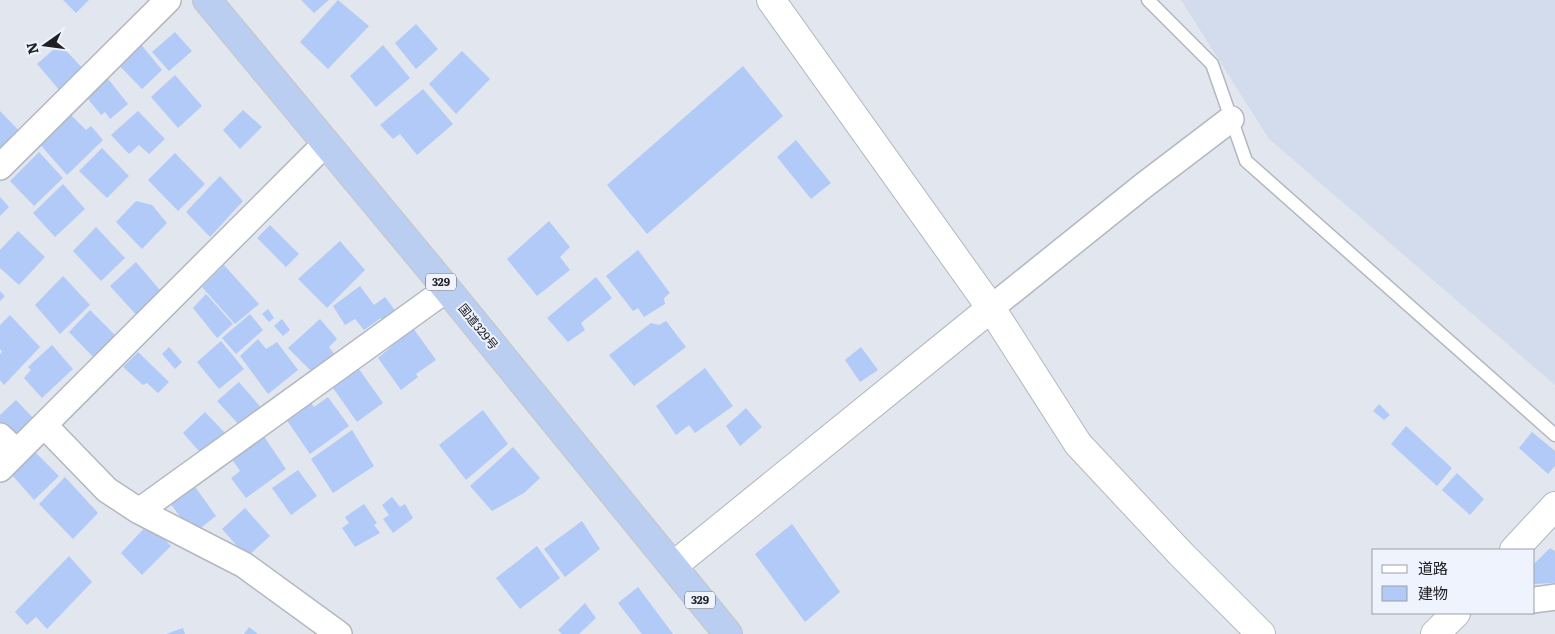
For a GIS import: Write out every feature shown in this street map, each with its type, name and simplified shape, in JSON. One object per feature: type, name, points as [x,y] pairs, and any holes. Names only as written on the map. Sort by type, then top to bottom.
[{"type":"highway","name":"国道329号","points":[[207,0],[447,289],[728,634]]},
{"type":"street","points":[[0,167],[168,0]]},
{"type":"street","points":[[771,0],[991,308],[1078,444],[1181,554],[1262,634]]},
{"type":"street","points":[[673,566],[1143,186],[1231,120]]},
{"type":"street","points":[[6,452],[44,425],[326,143]]},
{"type":"street","points":[[139,511],[447,289]]},
{"type":"street","points":[[44,425],[107,490],[139,511],[244,565],[339,634]]},
{"type":"street","points":[[1515,549],[1555,506]]},
{"type":"street","points":[[1535,600],[1555,597]]},
{"type":"street","points":[[1435,634],[1455,614]]},
{"type":"lane","points":[[1148,0],[1212,64],[1246,162],[1555,435]]},
{"type":"shaded area","points":[[1181,0],[1555,0],[1555,385],[1269,139]]},
{"type":"building","points":[[63,0],[89,0],[76,13]]},
{"type":"building","points":[[301,0],[329,0],[314,13]]},
{"type":"building","points":[[338,0],[369,26],[328,69],[300,42]]},
{"type":"building","points":[[416,24],[438,49],[416,69],[395,43]]},
{"type":"building","points":[[175,32],[192,51],[169,71],[152,52]]},
{"type":"building","points":[[139,42],[162,70],[142,89],[116,62]]},
{"type":"building","points":[[60,44],[85,71],[62,93],[37,64]]},
{"type":"building","points":[[383,45],[410,78],[376,107],[350,76]]},
{"type":"building","points":[[462,51],[490,79],[456,114],[429,84]]},
{"type":"building","points":[[743,66],[783,116],[647,234],[607,185]]},
{"type":"building","points":[[105,75],[128,104],[110,119],[105,112],[101,115],[84,94]]},
{"type":"building","points":[[175,75],[202,106],[178,128],[151,97]]},
{"type":"building","points":[[423,89],[453,124],[417,155],[400,134],[393,139],[380,125]]},
{"type":"building","points":[[243,110],[262,127],[240,149],[223,130]]},
{"type":"building","points":[[0,111],[23,135],[5,152],[0,147]]},
{"type":"building","points":[[138,111],[165,139],[149,154],[139,145],[129,154],[111,135]]},
{"type":"building","points":[[69,113],[86,130],[91,126],[103,140],[67,175],[38,142]]},
{"type":"building","points":[[796,140],[831,183],[811,199],[777,157]]},
{"type":"building","points":[[102,148],[129,176],[107,198],[79,171]]},
{"type":"building","points":[[39,152],[63,178],[34,206],[10,181]]},
{"type":"building","points":[[175,153],[205,184],[178,211],[148,180]]},
{"type":"building","points":[[220,176],[243,201],[210,237],[186,212]]},
{"type":"building","points":[[63,184],[85,209],[55,237],[33,213]]},
{"type":"building","points":[[0,197],[9,207],[0,216]]},
{"type":"building","points":[[136,201],[152,205],[167,223],[142,249],[116,222]]},
{"type":"building","points":[[549,221],[570,247],[560,257],[570,270],[537,296],[507,259]]},
{"type":"building","points":[[270,225],[299,254],[286,267],[257,238]]},
{"type":"building","points":[[96,227],[125,258],[101,281],[73,251]]},
{"type":"building","points":[[18,231],[45,257],[19,285],[0,268],[0,250]]},
{"type":"building","points":[[340,241],[365,270],[327,308],[298,279]]},
{"type":"building","points":[[638,250],[670,293],[664,298],[665,304],[644,317],[638,308],[633,311],[606,276]]},
{"type":"building","points":[[136,262],[165,296],[140,319],[110,286]]},
{"type":"building","points":[[224,265],[259,304],[235,324],[202,287]]},
{"type":"building","points":[[63,276],[90,305],[60,334],[35,305]]},
{"type":"building","points":[[596,277],[612,298],[581,323],[585,330],[568,342],[547,318]]},
{"type":"building","points":[[360,286],[374,305],[385,297],[396,312],[384,322],[381,318],[364,330],[355,319],[345,325],[333,306]]},
{"type":"building","points":[[0,291],[5,296],[0,301]]},
{"type":"building","points":[[206,294],[233,324],[217,338],[193,308]]},
{"type":"building","points":[[268,309],[274,318],[269,322],[262,314]]},
{"type":"building","points":[[90,310],[118,338],[95,359],[69,332]]},
{"type":"building","points":[[250,314],[263,330],[236,354],[222,338]]},
{"type":"building","points":[[10,315],[40,347],[4,385],[0,380],[0,354],[2,352],[0,349],[0,325]]},
{"type":"building","points":[[282,319],[290,330],[283,336],[274,326]]},
{"type":"building","points":[[320,319],[337,339],[329,347],[337,358],[316,376],[288,348]]},
{"type":"building","points":[[666,321],[686,347],[634,386],[609,355],[651,323],[659,325]]},
{"type":"building","points":[[413,328],[436,360],[416,374],[418,377],[401,390],[378,358]]},
{"type":"building","points":[[258,339],[266,349],[277,342],[298,370],[268,394],[240,356]]},
{"type":"building","points":[[221,341],[244,369],[219,389],[197,362]]},
{"type":"building","points":[[52,345],[73,369],[42,398],[24,378],[31,370],[28,367]]},
{"type":"building","points":[[169,347],[182,362],[175,369],[162,354]]},
{"type":"building","points":[[861,347],[878,370],[860,382],[845,360]]},
{"type":"building","points":[[138,352],[169,382],[158,393],[147,383],[143,385],[123,367]]},
{"type":"building","points":[[705,368],[733,406],[695,433],[689,425],[676,435],[656,406]]},
{"type":"building","points":[[359,369],[383,403],[357,422],[333,388]]},
{"type":"building","points":[[239,382],[264,411],[243,429],[217,401]]},
{"type":"building","points":[[328,397],[349,426],[310,454],[286,419],[309,400],[314,407]]},
{"type":"building","points":[[16,400],[34,419],[12,440],[0,427],[0,415]]},
{"type":"building","points":[[1379,404],[1390,415],[1384,420],[1373,411]]},
{"type":"building","points":[[746,408],[762,427],[740,446],[726,426]]},
{"type":"building","points":[[483,410],[508,444],[466,480],[439,445]]},
{"type":"building","points":[[205,412],[228,436],[205,458],[183,433]]},
{"type":"building","points":[[1406,426],[1452,468],[1437,486],[1391,444]]},
{"type":"building","points":[[352,430],[374,466],[333,493],[311,459]]},
{"type":"building","points":[[261,432],[286,469],[246,498],[231,478],[240,471],[229,455]]},
{"type":"building","points":[[1532,432],[1555,451],[1555,466],[1548,474],[1519,448]]},
{"type":"building","points":[[513,447],[540,478],[524,493],[492,511],[470,486]]},
{"type":"building","points":[[34,451],[59,476],[34,500],[12,475]]},
{"type":"building","points":[[298,470],[317,496],[291,515],[272,488]]},
{"type":"building","points":[[1457,473],[1484,499],[1470,515],[1442,490]]},
{"type":"building","points":[[65,477],[98,513],[73,539],[39,504]]},
{"type":"building","points":[[193,484],[216,516],[193,534],[170,503]]},
{"type":"building","points":[[392,497],[400,507],[405,504],[413,518],[393,533],[383,519],[389,515],[382,505]]},
{"type":"building","points":[[364,504],[377,523],[374,525],[380,533],[355,547],[342,528],[349,523],[345,517]]},
{"type":"building","points":[[245,508],[270,536],[247,557],[222,529]]},
{"type":"building","points":[[582,521],[600,549],[565,577],[544,549]]},
{"type":"building","points":[[149,523],[171,546],[142,575],[121,553]]},
{"type":"building","points":[[792,524],[840,592],[805,622],[755,554]]},
{"type":"building","points":[[537,546],[560,578],[520,609],[496,578]]},
{"type":"building","points":[[1550,548],[1555,551],[1555,583],[1535,584],[1535,563]]},
{"type":"building","points":[[69,556],[92,582],[47,629],[36,617],[27,625],[15,612]]},
{"type":"building","points":[[638,587],[673,634],[642,634],[618,603]]},
{"type":"building","points":[[585,603],[596,618],[579,634],[562,634],[558,630]]},
{"type":"building","points":[[249,627],[258,634],[244,634]]},
{"type":"building","points":[[183,628],[185,634],[166,634]]}]
